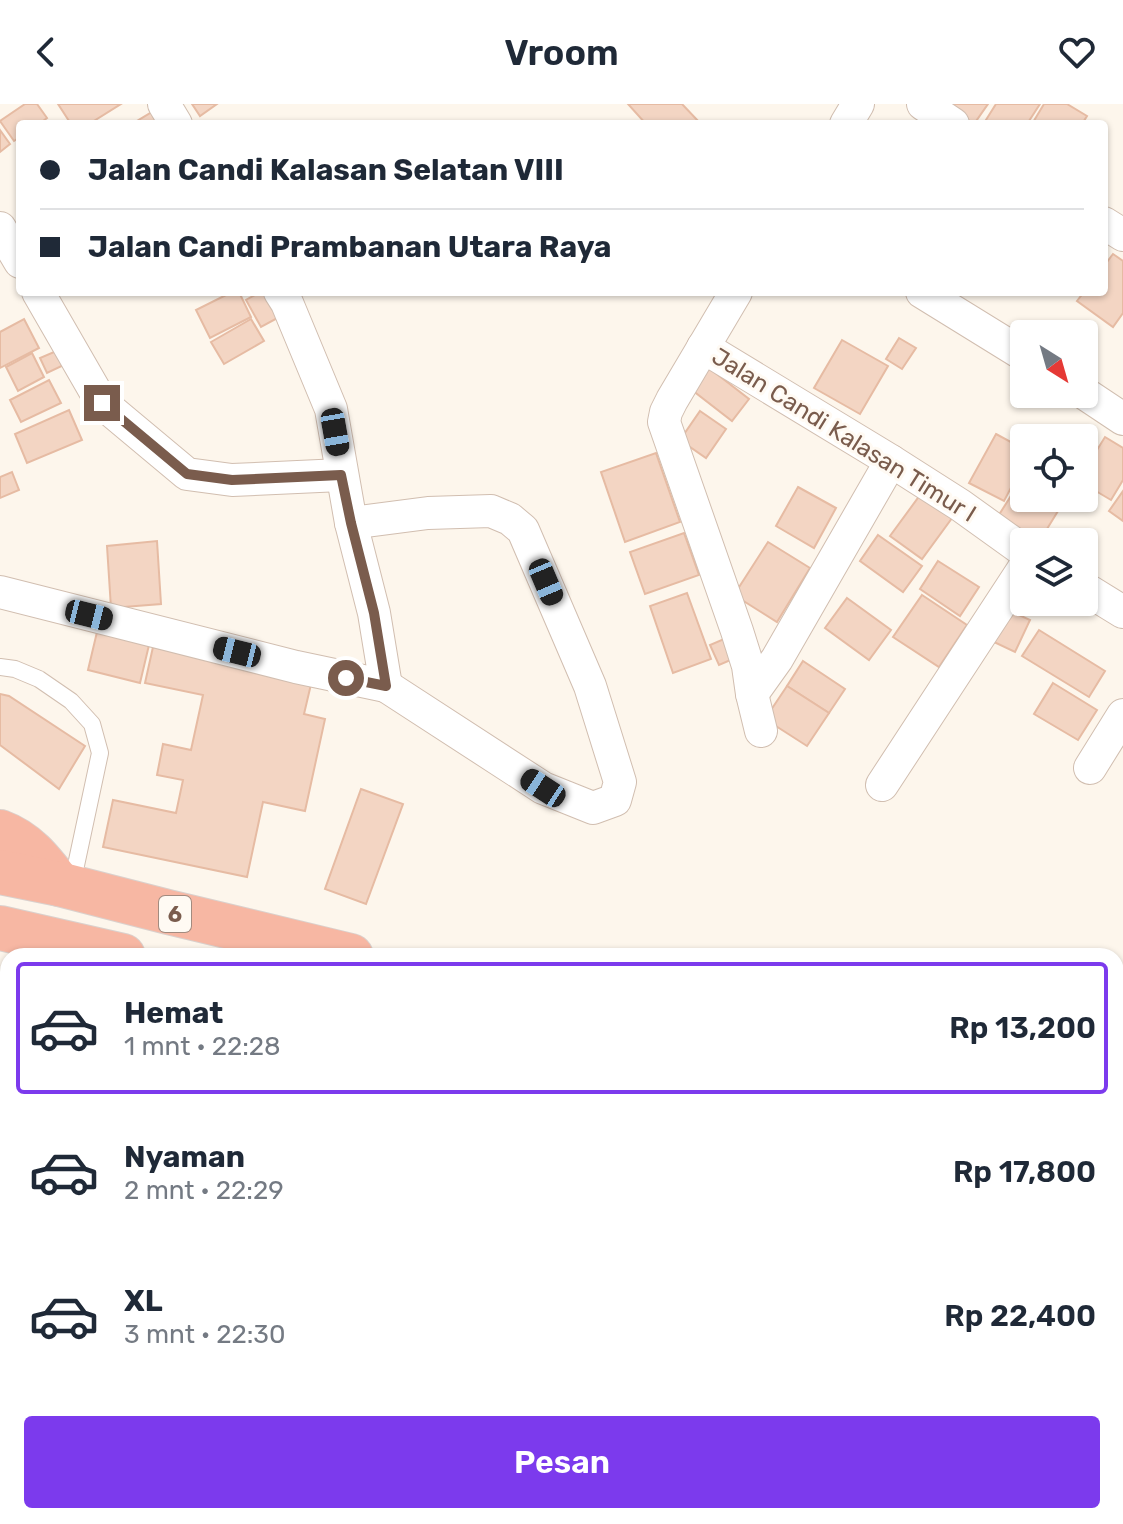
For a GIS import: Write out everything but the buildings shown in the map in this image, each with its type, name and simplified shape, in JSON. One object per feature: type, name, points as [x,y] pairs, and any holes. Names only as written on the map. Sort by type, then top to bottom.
[{"type":"highway","points":[[0,832],[12,836],[33,851],[66,885]]},
{"type":"highway","name":"6","points":[[0,872],[66,885],[318,948]]},
{"type":"highway","points":[[0,928],[88,948]]},
{"type":"street","points":[[923,104],[947,120]]},
{"type":"street","points":[[0,228],[16,255]]},
{"type":"street","points":[[40,296],[102,403],[187,474],[232,480],[341,475]]},
{"type":"street","points":[[283,296],[331,409],[341,475],[371,599],[386,686]]},
{"type":"street","points":[[734,296],[672,400],[664,422],[748,666],[761,731]]},
{"type":"street","points":[[928,296],[1010,346]]},
{"type":"street","name":"Jalan Candi Kalasan Timur I","points":[[703,347],[891,461],[1010,541]]},
{"type":"street","points":[[1098,402],[1123,419]]},
{"type":"street","points":[[752,694],[777,659],[891,461]]},
{"type":"street","points":[[0,592],[296,667],[386,686],[543,788],[593,808],[615,800],[620,782],[590,686],[523,530],[510,519],[491,511],[428,513],[351,523]]},
{"type":"street","points":[[882,785],[1010,589]]},
{"type":"street","points":[[1098,597],[1123,612]]},
{"type":"street","points":[[1090,768],[1123,715]]},
{"type":"lane","points":[[0,667],[15,669],[39,679],[71,701],[92,724],[100,753],[66,885]]},
{"type":"route","points":[[102,403],[187,474],[232,480],[341,475],[374,613],[386,686],[346,678]]}]
